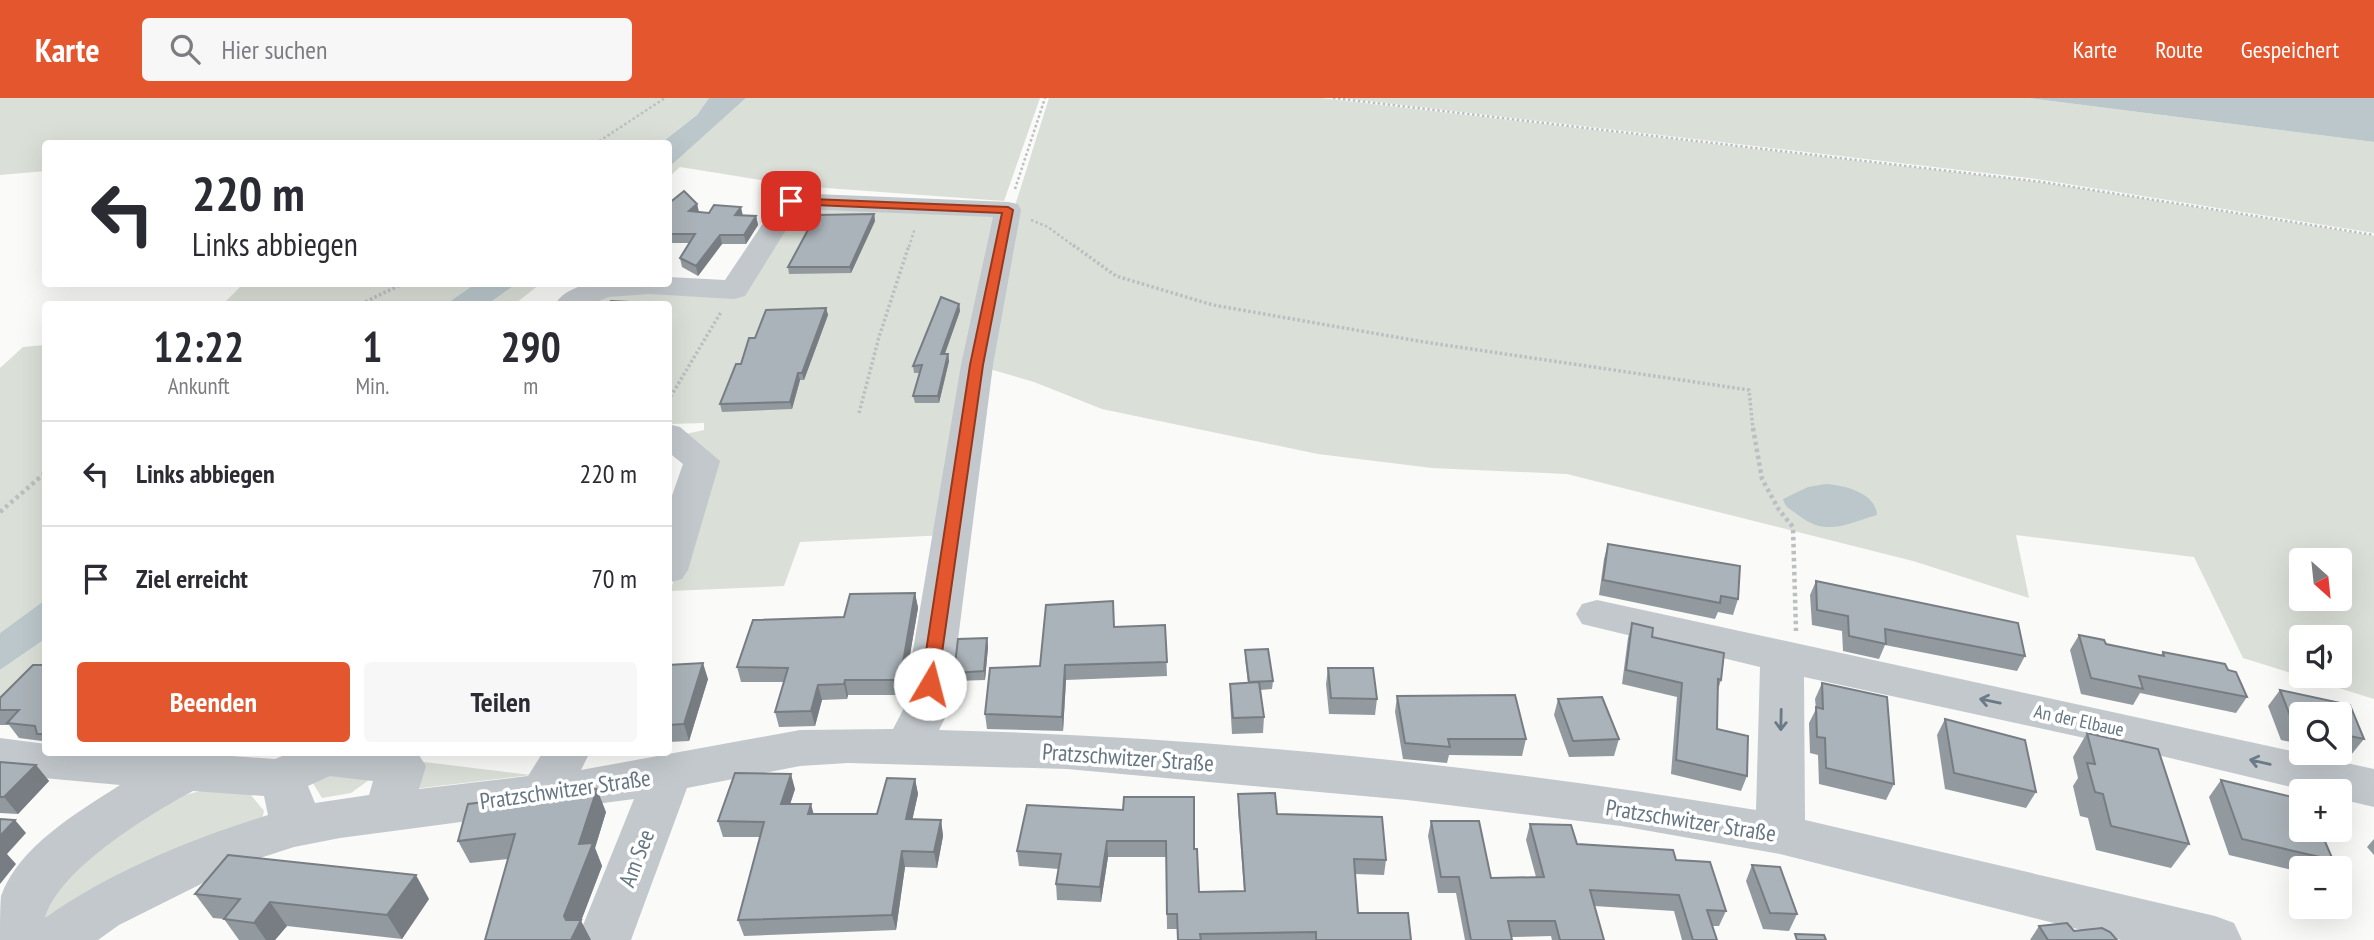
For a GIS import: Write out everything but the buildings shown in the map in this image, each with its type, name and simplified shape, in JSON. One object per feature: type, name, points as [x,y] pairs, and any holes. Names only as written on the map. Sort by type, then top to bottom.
[{"type":"street","points":[[652,287],[734,290],[791,201],[1008,210],[977,365],[926,710],[907,746]]},
{"type":"street","points":[[576,301],[596,290],[618,287]]},
{"type":"street","points":[[672,437],[702,461],[672,557]]},
{"type":"street","name":"An der Elbaue","points":[[1597,614],[1789,658],[2102,724],[2374,789]]},
{"type":"street","points":[[1780,834],[1789,658]]},
{"type":"street","name":"Pratzschwitzer Straße","points":[[57,940],[100,909],[149,884],[222,850],[294,827],[668,775],[739,758],[800,748],[907,746],[1067,751],[1407,781],[1621,807],[1780,834],[2168,934],[2215,940]]},
{"type":"street","points":[[0,756],[33,761],[278,778],[327,758],[402,766],[388,812]]},
{"type":"street","points":[[543,794],[565,756]]},
{"type":"street","points":[[14,940],[14,929],[30,896],[61,855],[118,808],[192,770]]},
{"type":"street","name":"Am See","points":[[604,940],[668,775]]},
{"type":"street","points":[[278,778],[290,797],[294,827]]},
{"type":"path","points":[[601,140],[665,98]]},
{"type":"path","points":[[1045,98],[1008,210],[1048,228],[1116,276],[1213,305],[1424,342],[1749,390],[1757,472],[1773,507],[1793,527],[1789,658]]},
{"type":"path","points":[[1333,98],[2042,182],[2374,235]]},
{"type":"path","points":[[859,413],[879,337],[922,207]]},
{"type":"path","points":[[367,301],[396,287]]},
{"type":"path","points":[[672,394],[734,290]]},
{"type":"path","points":[[0,512],[42,475]]},
{"type":"shaded area","points":[[0,98],[709,98],[697,115],[665,140],[42,140],[42,171],[0,175]]},
{"type":"shaded area","points":[[709,98],[746,98],[672,164],[672,140],[665,140],[697,115]]},
{"type":"shaded area","points":[[746,98],[1040,98],[1004,201],[799,186],[680,167],[672,174],[672,163]]},
{"type":"shaded area","points":[[1049,98],[1321,98],[2044,183],[2374,236],[2374,699],[2339,688],[2352,688],[2352,625],[2289,625],[2289,672],[2243,658],[2194,557],[2016,535],[2029,598],[1913,561],[1567,474],[1432,468],[1318,454],[1102,409],[1034,382],[986,368],[1014,209]]},
{"type":"shaded area","points":[[1343,98],[2029,98],[2374,142],[2374,233],[2036,179]]},
{"type":"shaded area","points":[[2029,98],[2374,98],[2374,142]]},
{"type":"shaded area","points":[[794,208],[1000,215],[947,535],[800,542],[784,586],[672,591],[697,518],[681,435],[704,430],[704,423],[672,424],[672,301],[583,301],[599,293],[737,294]]},
{"type":"shaded area","points":[[240,287],[471,287],[450,301],[226,301]]},
{"type":"shaded area","points":[[471,287],[512,287],[492,301],[450,301]]},
{"type":"shaded area","points":[[512,287],[536,287],[519,301],[492,301]]},
{"type":"shaded area","points":[[42,345],[42,602],[0,633],[0,368],[23,347]]},
{"type":"shaded area","points":[[1826,484],[1850,488],[1865,496],[1875,507],[1877,515],[1836,527],[1818,526],[1808,522],[1784,502],[1783,499],[1808,487]]},
{"type":"shaded area","points":[[42,602],[42,641],[0,670],[0,633]]},
{"type":"shaded area","points":[[42,641],[42,664],[0,697],[0,670]]},
{"type":"shaded area","points":[[416,761],[531,775],[413,789]]},
{"type":"shaded area","points":[[324,765],[380,772],[351,793],[322,798],[311,780]]},
{"type":"shaded area","points":[[211,788],[246,789],[264,811],[262,819],[41,936],[39,913],[116,825],[170,799]]},
{"type":"route","points":[[791,201],[1008,210],[977,365],[930,684]]}]
